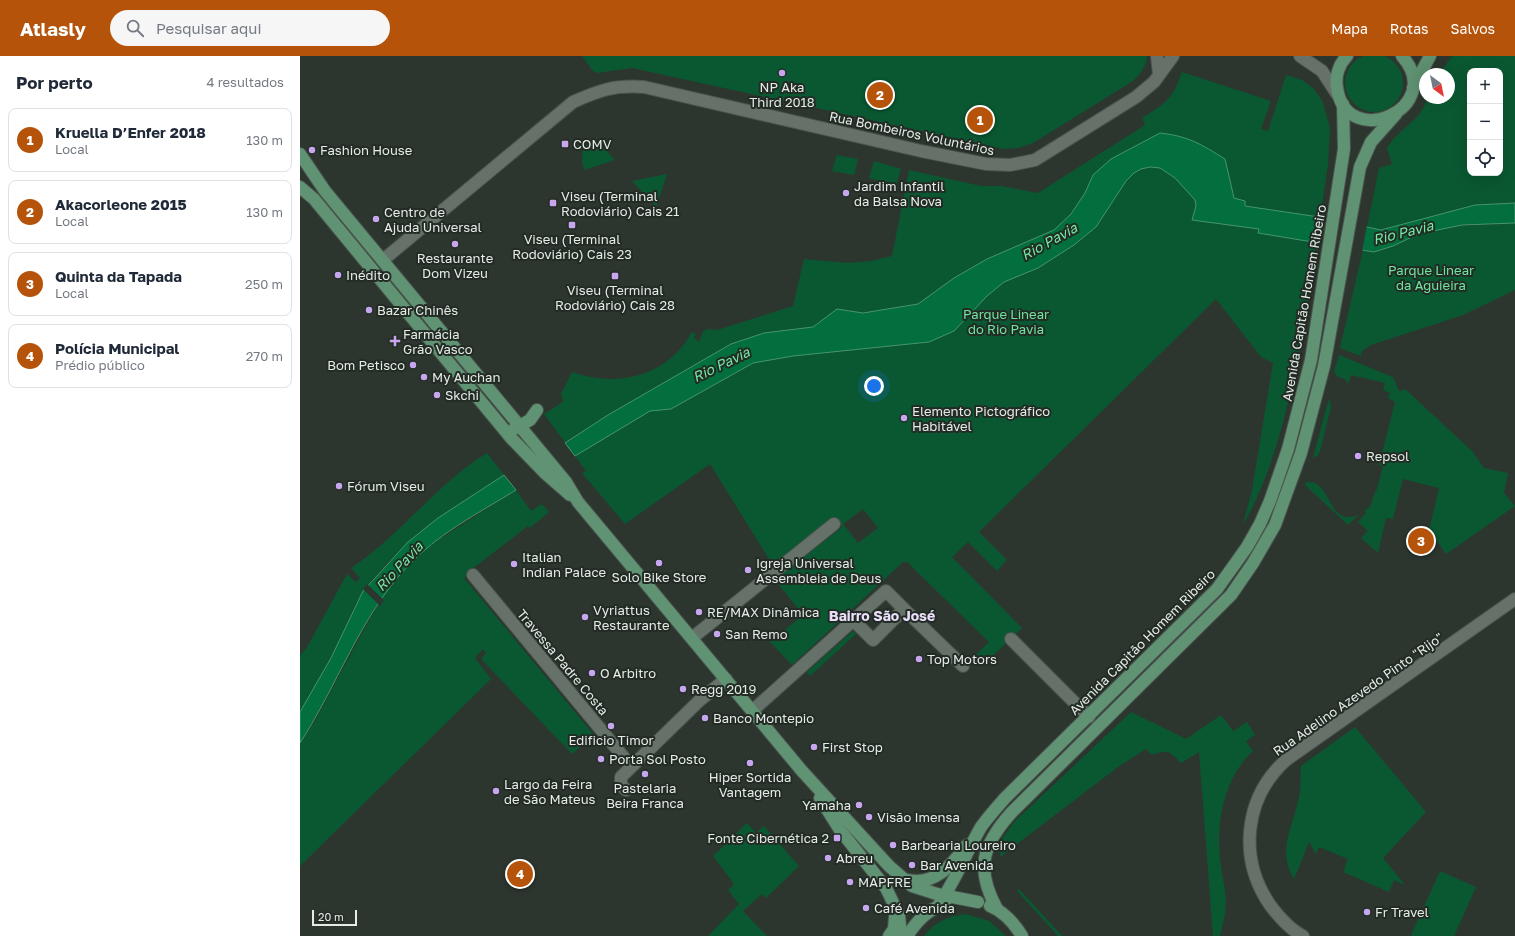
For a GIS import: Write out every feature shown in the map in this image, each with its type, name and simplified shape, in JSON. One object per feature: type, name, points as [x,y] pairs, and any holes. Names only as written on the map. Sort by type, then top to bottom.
[{"type":"main road","name":"Avenida Capitão Homem Ribeiro","points":[[938,906],[945,896],[982,827],[1005,798],[1089,717],[1217,589],[1247,547],[1260,524],[1270,501],[1288,449],[1311,360],[1344,149],[1340,99],[1336,81],[1338,69],[1347,56]]},
{"type":"main road","points":[[1402,56],[1411,72],[1413,83],[1408,101]]},
{"type":"main road","points":[[997,909],[989,892],[985,871],[985,856],[993,835],[1012,812],[1231,595],[1272,531],[1292,481],[1312,417],[1324,366],[1357,179],[1367,148],[1378,132],[1408,101],[1430,56]]},
{"type":"main road","points":[[1340,99],[1356,116],[1373,121],[1385,119],[1396,114]]},
{"type":"main road","points":[[300,154],[325,192],[522,428],[562,484],[802,770],[899,876],[912,886],[945,896],[978,902],[997,909],[1013,922],[1026,936]]},
{"type":"main road","points":[[303,191],[336,226],[511,438],[562,484]]},
{"type":"main road","points":[[336,226],[347,228],[373,260],[383,260]]},
{"type":"main road","points":[[475,394],[492,406],[509,428],[522,428],[533,418],[537,410]]},
{"type":"main road","points":[[802,770],[840,830],[875,874],[895,905],[900,922],[901,936]]},
{"type":"main road","points":[[899,876],[910,880],[933,879],[949,866],[982,827]]},
{"type":"main road","points":[[907,936],[920,918],[938,906],[958,901],[978,902]]},
{"type":"main road","points":[[889,936],[894,929],[895,905]]},
{"type":"main road","points":[[1013,922],[1022,936]]},
{"type":"street","points":[[1157,56],[1159,74]]},
{"type":"street","name":"Rua Bombeiros Voluntários","points":[[383,260],[573,102],[597,91],[625,86],[644,87],[921,151],[986,164],[1010,165],[1034,160],[1136,97],[1154,83],[1173,56]]},
{"type":"street","points":[[1300,56],[1322,71],[1340,99]]},
{"type":"street","points":[[692,638],[834,524]]},
{"type":"street","name":"Travessa Padre Costa","points":[[473,575],[632,766]]},
{"type":"street","points":[[752,711],[886,591],[963,666]]},
{"type":"street","name":"Rua Adelino Azevedo Pinto \"Rijo\"","points":[[1303,936],[1290,928],[1273,909],[1258,884],[1253,866],[1249,846],[1250,825],[1256,803],[1268,779],[1286,760],[1515,599]]},
{"type":"street","points":[[854,621],[873,640],[904,609]]},
{"type":"street","points":[[1011,639],[1089,717]]},
{"type":"street","points":[[626,790],[619,780],[700,700],[726,679]]},
{"type":"green space","points":[[1368,54],[1380,54],[1395,62],[1403,77],[1403,89],[1395,104],[1380,112],[1368,112],[1353,104],[1345,89],[1345,77],[1353,62]]},
{"type":"green space","points":[[582,56],[1147,56],[1143,70],[1133,81],[1033,143],[1018,148],[1004,149],[632,68],[597,73],[593,71]]},
{"type":"green space","name":"Parque Linear da Aguieira","points":[[1452,56],[1515,56],[1515,203],[1475,205],[1381,230],[1367,227],[1379,168],[1392,164],[1387,148],[1397,135],[1414,120],[1425,104],[1455,104],[1455,68],[1443,68]]},
{"type":"green space","name":"Parque Linear do Rio Pavia","points":[[1182,72],[1271,101],[1261,129],[1268,131],[1286,75],[1302,80],[1313,88],[1322,100],[1330,128],[1328,164],[1312,276],[1310,276],[1307,294],[1309,295],[1292,384],[1268,471],[1243,525],[1252,490],[1273,363],[1261,357],[1216,299],[979,532],[1007,560],[997,571],[968,542],[952,557],[1022,628],[984,664],[975,656],[989,642],[907,562],[903,562],[792,665],[770,642],[803,615],[775,580],[842,527],[835,517],[765,570],[762,566],[769,559],[710,464],[625,524],[582,473],[586,471],[544,414],[563,402],[561,394],[572,372],[589,377],[606,379],[640,375],[655,369],[669,359],[682,347],[692,332],[696,334],[694,338],[699,342],[703,331],[708,329],[717,330],[793,306],[804,259],[848,263],[871,261],[892,256],[909,170],[981,186],[1001,186],[1038,193],[1145,125],[1142,118],[1168,100],[1179,81]],"holes":[[[863,509],[878,528],[858,543],[843,524]]]},
{"type":"green space","points":[[595,138],[615,160],[584,170],[582,161],[583,148]]},
{"type":"green space","points":[[837,155],[858,159],[854,175],[832,171]]},
{"type":"green space","points":[[874,161],[901,169],[896,185],[869,178]]},
{"type":"green space","points":[[667,174],[656,207],[632,181]]},
{"type":"green space","name":"Parque Linear da Aguieira","points":[[1515,223],[1515,290],[1463,315],[1371,345],[1362,351],[1361,356],[1340,348],[1363,250],[1378,251],[1391,247],[1417,234],[1429,230],[1453,226]]},
{"type":"green space","points":[[1339,355],[1393,377],[1399,391],[1405,389],[1472,451],[1484,468],[1508,473],[1504,493],[1515,506],[1446,554],[1429,530],[1439,488],[1403,479],[1393,519],[1386,518],[1378,553],[1361,538],[1368,531],[1358,522],[1366,513],[1365,510],[1370,507],[1376,492],[1383,467],[1379,465],[1395,402],[1388,398],[1390,393],[1383,390],[1385,383],[1351,375],[1348,384],[1345,379],[1338,377],[1334,372]]},
{"type":"green space","points":[[1329,398],[1331,407],[1320,451],[1317,456],[1313,458]]},
{"type":"green space","points":[[487,453],[504,475],[429,526],[412,540],[379,572],[360,596],[328,662],[300,712],[300,655],[306,649],[347,574],[356,582],[360,578],[351,568],[386,540],[451,479]]},
{"type":"green space","points":[[1306,482],[1318,485],[1323,490],[1334,508],[1344,516],[1351,517],[1360,514],[1348,525],[1305,485]]},
{"type":"green space","points":[[516,490],[531,511],[542,504],[549,512],[530,528],[528,526],[467,573],[468,574],[464,578],[594,735],[572,754],[481,659],[486,653],[483,649],[475,658],[491,679],[300,866],[300,743],[315,721],[367,624],[385,594],[407,567],[429,546]]},
{"type":"green space","points":[[853,631],[856,634],[810,676],[807,672]]},
{"type":"green space","points":[[1131,712],[1186,739],[1221,715],[1233,731],[1247,722],[1255,735],[1246,741],[1253,751],[1235,773],[1224,800],[1221,814],[1219,844],[1226,900],[1225,914],[1220,936],[1213,936],[1199,752],[1181,763],[1168,752],[1152,755],[1146,749],[1118,767],[1000,857],[1001,840],[1014,822]]},
{"type":"green space","points":[[1355,727],[1426,812],[1383,858],[1405,885],[1394,880],[1389,892],[1343,872],[1348,859],[1319,847],[1316,854],[1309,842],[1294,879],[1286,856],[1288,835],[1298,803],[1300,791],[1301,766]]},
{"type":"green space","points":[[747,823],[756,833],[764,826],[799,866],[766,898],[762,894],[743,911],[767,936],[708,936],[739,904],[728,890],[734,884],[713,856]]},
{"type":"green space","points":[[1440,871],[1476,887],[1454,936],[1412,936],[1411,935]]},
{"type":"green space","points":[[1019,889],[1062,936],[1058,936],[1017,891]]},
{"type":"green space","points":[[966,914],[989,921],[1006,936],[924,936],[942,920],[953,916]]},
{"type":"water","name":"Rio Pavia","points":[[1160,133],[1187,139],[1209,149],[1225,159],[1234,198],[1245,201],[1245,206],[1319,217],[1381,230],[1475,205],[1515,203],[1515,223],[1462,225],[1418,234],[1393,246],[1374,252],[1258,233],[1259,229],[1192,220],[1196,206],[1195,200],[1175,178],[1160,168],[1150,167],[1141,169],[1134,173],[1126,181],[1096,227],[1074,245],[1038,268],[1004,282],[987,296],[954,331],[929,342],[793,356],[753,363],[671,409],[650,411],[575,456],[565,443],[608,415],[731,344],[764,333],[813,327],[837,309],[863,313],[918,304],[954,278],[987,259],[1054,230],[1071,214],[1085,193],[1093,175],[1111,159]]},
{"type":"water","name":"Rio Pavia","points":[[504,475],[516,490],[431,544],[407,567],[390,587],[362,630],[300,743],[300,712],[331,658],[363,591],[408,542],[438,518]]},
{"type":"pier","points":[[1320,215],[1367,225],[1362,252],[1315,244]]},
{"type":"pier","points":[[367,584],[384,600],[380,606],[363,589]]},
{"type":"place","name":"NP Aka Third 2018","points":[[782,73]]},
{"type":"place","name":"Akacorleone 2015","points":[[880,95]]},
{"type":"place","name":"Kruella D’Enfer 2018","points":[[980,120]]},
{"type":"place","name":"COMV","points":[[565,144]]},
{"type":"place","name":"Fashion House","points":[[312,150]]},
{"type":"place","name":"Jardim Infantil da Balsa Nova","points":[[846,193]]},
{"type":"place","name":"Viseu (Terminal Rodoviário) Cais 21","points":[[553,203]]},
{"type":"place","name":"Centro de Ajuda Universal","points":[[376,219]]},
{"type":"place","name":"Viseu (Terminal Rodoviário) Cais 23","points":[[572,225]]},
{"type":"place","name":"Restaurante Dom Vizeu","points":[[455,244]]},
{"type":"place","name":"Inédito","points":[[338,275]]},
{"type":"place","name":"Viseu (Terminal Rodoviário) Cais 28","points":[[615,276]]},
{"type":"place","name":"Bazar Chinês","points":[[369,310]]},
{"type":"place","name":"Farmácia Grão Vasco","points":[[395,341]]},
{"type":"place","name":"Bom Petisco","points":[[413,365]]},
{"type":"place","name":"My Auchan","points":[[424,377]]},
{"type":"place","name":"Skchi","points":[[437,395]]},
{"type":"place","name":"Elemento Pictográfico Habitável","points":[[904,418]]},
{"type":"place","name":"Repsol","points":[[1358,456]]},
{"type":"place","name":"Fórum Viseu","points":[[339,486]]},
{"type":"place","name":"Quinta da Tapada","points":[[1421,541]]},
{"type":"place","name":"Solo Bike Store","points":[[659,563]]},
{"type":"place","name":"Italian Indian Palace","points":[[514,564]]},
{"type":"place","name":"Igreja Universal Assembleia de Deus","points":[[748,570]]},
{"type":"place","name":"RE/MAX Dinâmica","points":[[699,612]]},
{"type":"place","name":"Vyriattus Restaurante","points":[[585,617]]},
{"type":"place","name":"San Remo","points":[[717,634]]},
{"type":"place","name":"Top Motors","points":[[919,659]]},
{"type":"place","name":"O Arbitro","points":[[592,673]]},
{"type":"place","name":"Regg 2019","points":[[683,689]]},
{"type":"place","name":"Banco Montepio","points":[[705,718]]},
{"type":"place","name":"Edificio Timor","points":[[611,726]]},
{"type":"place","name":"First Stop","points":[[814,747]]},
{"type":"place","name":"Porta Sol Posto","points":[[601,759]]},
{"type":"place","name":"Hiper Sortida Vantagem","points":[[750,763]]},
{"type":"place","name":"Pastelaria Beira Franca","points":[[645,774]]},
{"type":"place","name":"Largo da Feira de São Mateus","points":[[496,791]]},
{"type":"place","name":"Yamaha","points":[[859,805]]},
{"type":"place","name":"Visão Imensa","points":[[869,817]]},
{"type":"place","name":"Fonte Cibernética 2","points":[[837,838]]},
{"type":"place","name":"Barbearia Loureiro","points":[[893,845]]},
{"type":"place","name":"Abreu","points":[[828,858]]},
{"type":"place","name":"Bar Avenida","points":[[912,865]]},
{"type":"place","name":"Polícia Municipal","points":[[520,874]]},
{"type":"place","name":"MAPFRE","points":[[850,882]]},
{"type":"place","name":"Café Avenida","points":[[866,908]]},
{"type":"place","name":"Fr Travel","points":[[1367,912]]},
{"type":"district","name":"Bairro São José","points":[[882,615]]}]
